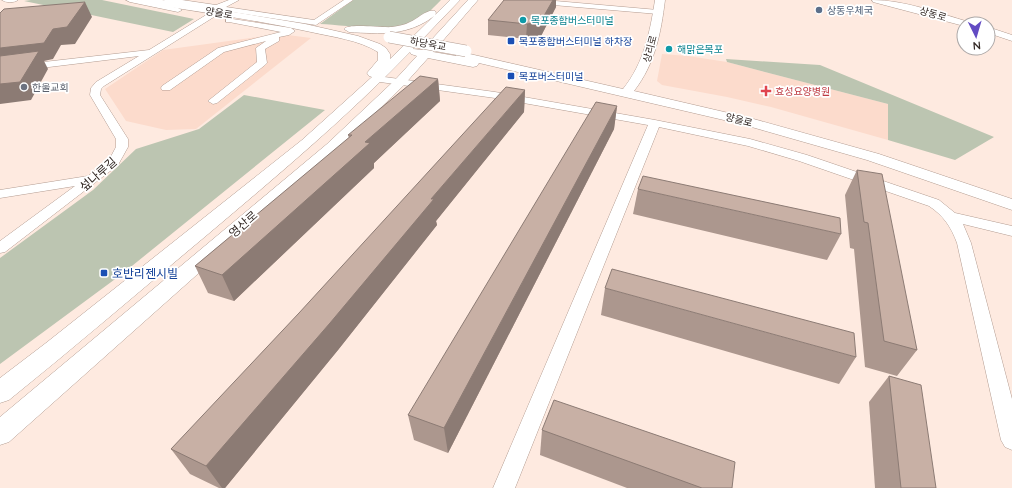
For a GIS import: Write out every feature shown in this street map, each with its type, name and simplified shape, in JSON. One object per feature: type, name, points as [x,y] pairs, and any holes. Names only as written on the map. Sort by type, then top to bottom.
[{"type":"street","points":[[6,0],[14,0]]},
{"type":"street","points":[[130,0],[212,12],[316,23],[349,0]]},
{"type":"street","name":"양을로","points":[[145,0],[292,28],[387,39]]},
{"type":"street","points":[[167,0],[212,12]]},
{"type":"street","name":"섶나루길","points":[[0,248],[94,179],[114,162],[122,147],[122,139],[95,95],[96,88],[108,78],[136,62],[212,12],[234,0]]},
{"type":"street","points":[[166,88],[221,50],[292,28],[372,31],[399,29],[420,23],[445,0]]},
{"type":"street","name":"영산로","points":[[0,433],[332,147],[399,83],[422,45],[455,0]]},
{"type":"street","points":[[422,45],[437,40],[473,0]]},
{"type":"street","points":[[518,0],[584,3],[658,12]]},
{"type":"street","name":"상리로","points":[[629,90],[643,71],[651,51],[660,0]]},
{"type":"street","name":"상동로","points":[[876,0],[956,21]]},
{"type":"street","points":[[54,350],[384,61],[385,58],[383,51],[371,44],[292,28],[260,48],[262,63],[213,101]]},
{"type":"street","points":[[996,33],[1012,38]]},
{"type":"street","name":"하당육교","points":[[387,39],[464,53]]},
{"type":"street","points":[[437,40],[592,74],[629,90]]},
{"type":"street","points":[[422,45],[489,66],[591,89],[629,90]]},
{"type":"street","name":"영산로","points":[[0,392],[54,350],[307,143],[377,79],[405,50],[422,45]]},
{"type":"street","points":[[0,70],[150,52]]},
{"type":"street","name":"양을로","points":[[464,53],[629,90],[745,121],[873,157],[1012,205]]},
{"type":"street","points":[[377,79],[495,95],[655,123],[750,143],[803,158],[934,203],[944,209],[952,217],[958,227],[964,243],[1012,440]]},
{"type":"street","name":"양을로","points":[[629,90],[750,112],[874,146],[1012,192]]},
{"type":"street","points":[[504,488],[655,123]]},
{"type":"street","points":[[0,194],[94,179]]},
{"type":"street","points":[[952,217],[1012,231]]},
{"type":"shaded area","points":[[280,34],[311,38],[196,129],[166,130],[126,121],[105,89],[163,50]]},
{"type":"shaded area","name":"효성요양병원","points":[[662,54],[727,62],[888,104],[888,140],[771,107],[662,85],[657,81]]},
{"type":"green space","points":[[102,0],[194,19],[173,32],[24,1]]},
{"type":"green space","points":[[353,0],[441,0],[421,18],[397,27],[370,28],[320,24]]},
{"type":"green space","points":[[726,59],[820,65],[994,137],[955,160],[888,140],[888,104],[727,62]]},
{"type":"green space","points":[[244,95],[325,110],[122,274],[0,364],[0,258],[93,190],[136,149],[199,129]]},
{"type":"building","points":[[504,0],[553,0],[541,21],[527,24],[488,20]]},
{"type":"building","points":[[85,2],[67,27],[53,29],[44,43],[0,48],[0,13],[4,9]]},
{"type":"building","points":[[39,51],[20,82],[0,84],[0,56]]},
{"type":"building","points":[[420,76],[438,79],[365,142],[370,143],[222,275],[195,266],[352,135],[348,135]]},
{"type":"building","points":[[506,87],[525,90],[431,199],[434,199],[330,323],[206,466],[171,449],[299,313]]},
{"type":"building","points":[[596,102],[617,106],[444,428],[408,415]]},
{"type":"building","points":[[857,170],[882,174],[917,350],[884,341],[868,223],[864,222]]},
{"type":"building","points":[[643,176],[840,218],[841,234],[638,189]]},
{"type":"building","points":[[612,269],[854,333],[856,357],[605,288]]},
{"type":"building","points":[[889,376],[921,385],[936,488],[901,488]]},
{"type":"building","points":[[554,400],[735,462],[732,488],[702,488],[542,430]]},
{"type":"place","name":"상동우체국","points":[[819,10]]},
{"type":"place","name":"목포종합버스터미널","points":[[523,20]]},
{"type":"place","name":"목포종합버스터미널 하차장","points":[[511,41]]},
{"type":"place","name":"해맑은목포","points":[[669,49]]},
{"type":"place","name":"목포버스터미널","points":[[511,76]]},
{"type":"place","name":"한울교회","points":[[24,87]]},
{"type":"place","name":"효성요양병원","points":[[766,91]]},
{"type":"place","name":"호반리젠시빌","points":[[104,273]]}]
